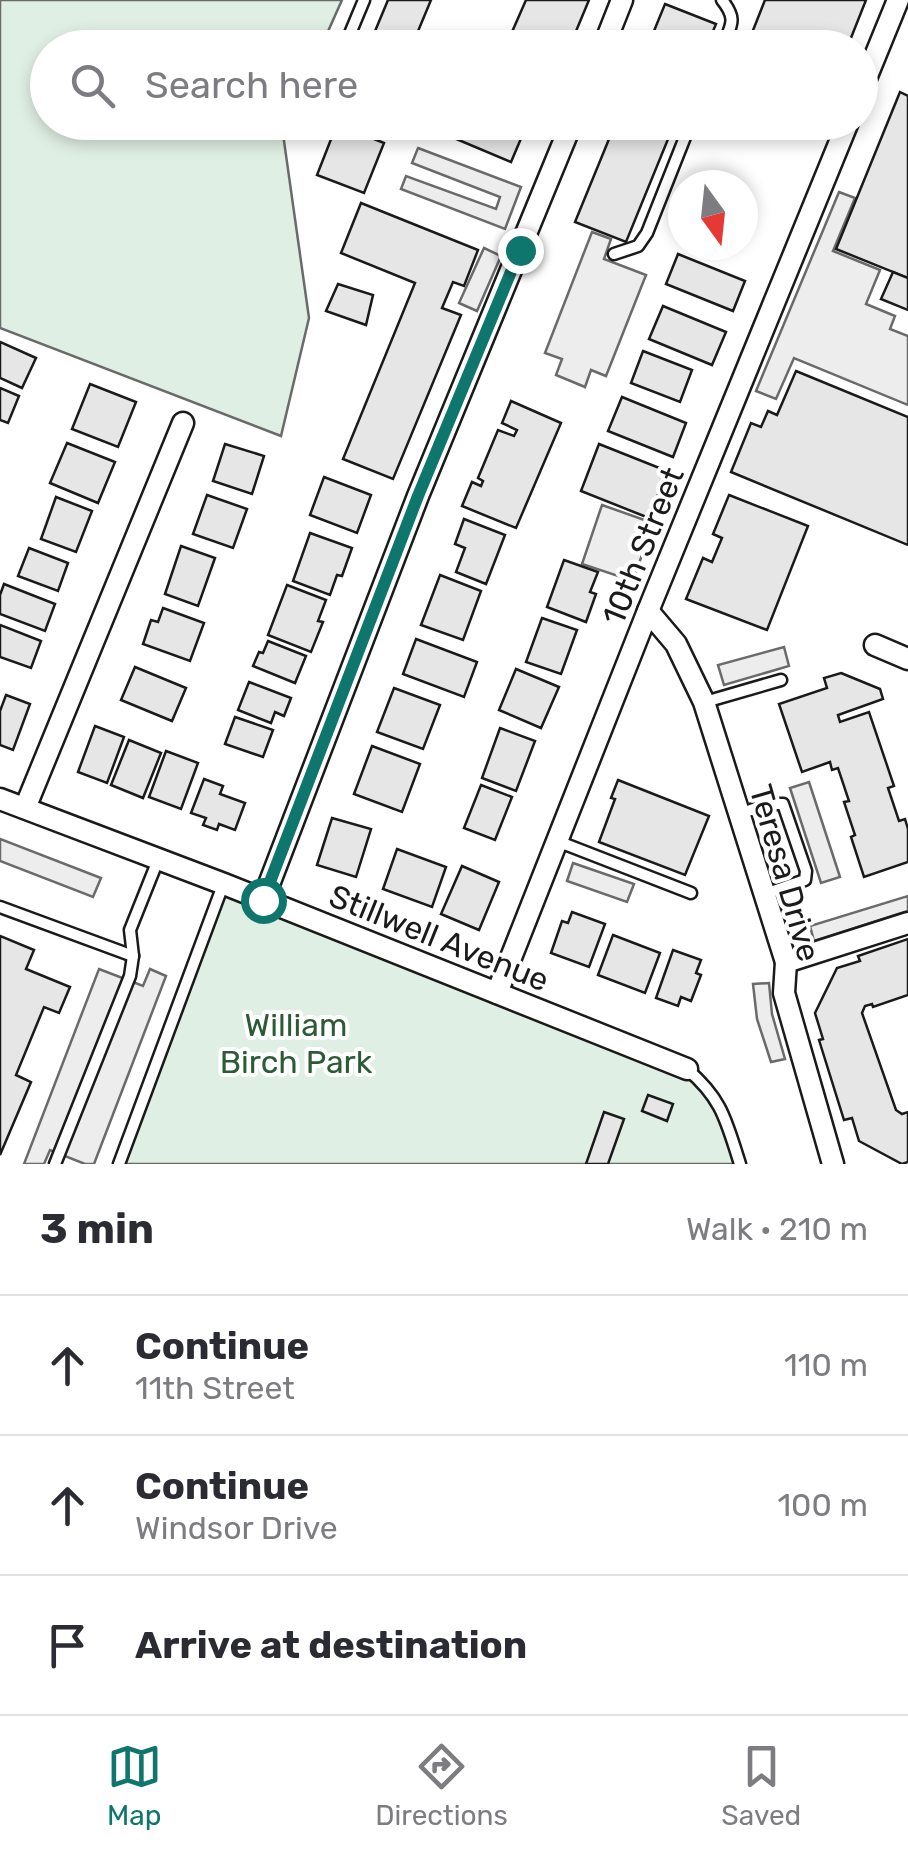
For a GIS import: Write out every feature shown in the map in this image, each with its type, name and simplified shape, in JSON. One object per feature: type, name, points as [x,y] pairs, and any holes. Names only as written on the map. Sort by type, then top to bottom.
[{"type":"street","points":[[610,30],[622,0]]},
{"type":"street","points":[[878,48],[898,0]]},
{"type":"street","points":[[263,900],[392,566],[565,140]]},
{"type":"street","name":"10th Street","points":[[497,993],[841,140]]},
{"type":"street","points":[[26,808],[183,423]]},
{"type":"street","name":"Teresa Drive","points":[[648,611],[676,644],[704,702],[786,962],[784,992],[832,1164]]},
{"type":"street","points":[[875,645],[908,659]]},
{"type":"street","name":"Stillwell Avenue","points":[[0,799],[687,1069]]},
{"type":"street","points":[[786,962],[908,923]]},
{"type":"lane","points":[[352,30],[364,0]]},
{"type":"lane","points":[[722,0],[733,20],[729,30]]},
{"type":"lane","points":[[614,254],[638,246],[647,233],[685,140]]},
{"type":"lane","points":[[704,702],[781,680]]},
{"type":"lane","points":[[738,814],[768,804],[783,804],[806,871],[804,880],[764,894]]},
{"type":"lane","points":[[558,841],[691,893]]},
{"type":"lane","points":[[55,1164],[130,976],[130,930],[158,860]]},
{"type":"lane","points":[[119,1164],[224,884]]},
{"type":"lane","points":[[0,907],[133,956]]},
{"type":"lane","points":[[687,1069],[721,1108],[740,1164]]},
{"type":"green space","points":[[0,0],[342,0],[329,30],[30,30],[30,140],[284,140],[309,318],[281,436],[0,328]]},
{"type":"green space","name":"William Birch Park","points":[[224,884],[704,1084],[740,1164],[123,1164]]},
{"type":"shaded area","points":[[418,148],[521,187],[505,229],[401,189],[406,176],[496,209],[500,197],[412,163]]},
{"type":"shaded area","points":[[839,192],[855,198],[833,251],[880,270],[866,304],[895,316],[890,329],[908,336],[908,405],[794,358],[776,399],[756,391]]},
{"type":"shaded area","points":[[592,232],[611,239],[604,259],[646,275],[606,376],[591,370],[585,387],[556,375],[562,359],[545,353]]},
{"type":"shaded area","points":[[484,248],[501,256],[477,311],[459,303]]},
{"type":"shaded area","points":[[602,505],[653,523],[633,581],[582,564]]},
{"type":"shaded area","points":[[784,647],[789,666],[724,685],[718,665]]},
{"type":"shaded area","points":[[809,782],[840,877],[821,883],[790,788]]},
{"type":"shaded area","points":[[0,839],[101,878],[93,897],[0,861]]},
{"type":"shaded area","points":[[573,863],[634,884],[627,902],[567,881]]},
{"type":"shaded area","points":[[908,896],[908,911],[814,941],[810,926]]},
{"type":"shaded area","points":[[99,969],[143,986],[150,969],[166,976],[94,1164],[50,1150],[44,1164],[24,1164]]},
{"type":"shaded area","points":[[769,983],[772,1014],[785,1059],[771,1062],[757,1019],[753,984]]},
{"type":"building","points":[[388,0],[431,0],[418,30],[376,30]]},
{"type":"building","points":[[526,0],[589,0],[576,30],[513,30]]},
{"type":"building","points":[[765,0],[866,0],[854,30],[753,30]]},
{"type":"building","points":[[665,4],[716,24],[714,30],[654,30]]},
{"type":"building","points":[[900,92],[908,96],[908,278],[836,249]]},
{"type":"building","points":[[331,140],[384,143],[364,193],[317,175]]},
{"type":"building","points":[[459,140],[520,140],[511,162]]},
{"type":"building","points":[[609,140],[668,140],[626,242],[575,222]]},
{"type":"building","points":[[361,203],[478,250],[464,286],[453,282],[442,308],[461,315],[393,479],[343,459],[415,283],[341,253]]},
{"type":"building","points":[[676,260],[693,260],[745,281],[733,311],[666,284]]},
{"type":"building","points":[[893,272],[908,278],[908,310],[881,299]]},
{"type":"building","points":[[338,284],[373,295],[366,325],[326,311]]},
{"type":"building","points":[[663,306],[726,332],[712,365],[649,339]]},
{"type":"building","points":[[0,342],[36,358],[22,388],[0,378]]},
{"type":"building","points":[[643,351],[692,370],[680,402],[631,383]]},
{"type":"building","points":[[796,371],[908,417],[908,545],[731,472],[751,423],[761,427],[768,411],[777,415]]},
{"type":"building","points":[[90,384],[136,402],[118,447],[72,429]]},
{"type":"building","points":[[0,388],[19,396],[8,423],[0,420]]},
{"type":"building","points":[[622,397],[686,423],[673,457],[608,431]]},
{"type":"building","points":[[511,401],[561,423],[516,528],[462,506],[472,482],[481,486],[483,481],[478,478],[498,430],[514,436],[517,430],[502,423]]},
{"type":"building","points":[[67,443],[115,462],[98,503],[50,483]]},
{"type":"building","points":[[225,444],[264,456],[252,494],[213,481]]},
{"type":"building","points":[[599,444],[667,471],[649,518],[581,491]]},
{"type":"building","points":[[324,477],[371,495],[357,533],[310,515]]},
{"type":"building","points":[[207,495],[247,509],[233,548],[193,534]]},
{"type":"building","points":[[729,495],[808,526],[767,630],[686,599],[703,558],[712,562],[722,538],[713,534]]},
{"type":"building","points":[[56,497],[92,511],[76,552],[41,539]]},
{"type":"building","points":[[464,519],[505,535],[486,584],[456,572],[465,548],[455,544]]},
{"type":"building","points":[[310,533],[352,548],[330,595],[293,581]]},
{"type":"building","points":[[181,546],[215,558],[198,606],[165,594]]},
{"type":"building","points":[[29,548],[68,563],[58,591],[18,576]]},
{"type":"building","points":[[564,560],[598,572],[590,592],[596,594],[586,622],[547,607]]},
{"type":"building","points":[[440,575],[481,591],[463,640],[421,625]]},
{"type":"building","points":[[4,584],[55,604],[45,631],[0,614]]},
{"type":"building","points":[[287,585],[326,600],[318,621],[323,622],[311,652],[268,635]]},
{"type":"building","points":[[163,608],[204,623],[190,661],[143,644],[151,620],[158,622]]},
{"type":"building","points":[[542,618],[577,630],[561,674],[526,662]]},
{"type":"building","points":[[0,625],[41,641],[31,668],[0,657]]},
{"type":"building","points":[[416,639],[477,662],[464,697],[403,674]]},
{"type":"building","points":[[268,641],[306,656],[295,683],[253,666]]},
{"type":"building","points":[[135,667],[186,688],[172,721],[121,700]]},
{"type":"building","points":[[516,669],[559,687],[541,728],[499,710]]},
{"type":"building","points":[[841,673],[880,689],[883,699],[838,715],[840,722],[869,712],[894,786],[888,788],[899,821],[905,819],[908,829],[908,862],[864,877],[851,837],[855,835],[844,802],[849,801],[838,768],[832,770],[830,762],[802,772],[779,704],[827,688],[824,678]]},
{"type":"building","points":[[249,682],[291,698],[284,716],[275,712],[271,723],[238,710]]},
{"type":"building","points":[[394,688],[440,705],[423,749],[377,732]]},
{"type":"building","points":[[6,695],[30,704],[13,750],[0,745],[0,711]]},
{"type":"building","points":[[235,717],[273,730],[263,757],[225,744]]},
{"type":"building","points":[[95,726],[124,737],[107,783],[78,772]]},
{"type":"building","points":[[500,728],[535,741],[516,791],[482,778]]},
{"type":"building","points":[[129,740],[161,753],[143,798],[111,785]]},
{"type":"building","points":[[372,746],[420,764],[402,812],[354,794]]},
{"type":"building","points":[[166,751],[198,763],[181,809],[149,797]]},
{"type":"building","points":[[204,779],[223,786],[220,794],[245,803],[235,830],[219,824],[217,830],[203,825],[206,818],[191,813]]},
{"type":"building","points":[[618,780],[709,816],[685,875],[599,842]]},
{"type":"building","points":[[481,785],[512,797],[495,840],[464,828]]},
{"type":"building","points":[[332,818],[371,829],[356,877],[317,865]]},
{"type":"building","points":[[397,849],[446,867],[432,907],[383,889]]},
{"type":"building","points":[[462,866],[499,882],[479,930],[441,914]]},
{"type":"building","points":[[572,912],[605,924],[589,967],[551,953],[562,921],[568,923]]},
{"type":"building","points":[[613,935],[660,953],[645,993],[598,975]]},
{"type":"building","points":[[0,936],[34,950],[26,969],[70,987],[59,1013],[44,1007],[16,1075],[31,1082],[0,1155]]},
{"type":"building","points":[[908,939],[908,995],[865,1006],[862,1013],[896,1110],[908,1112],[908,1162],[902,1164],[859,1141],[852,1118],[844,1120],[819,1040],[823,1039],[815,1013],[837,968],[860,961],[858,956]]},
{"type":"building","points":[[673,950],[701,960],[696,973],[701,975],[691,1001],[681,997],[678,1006],[656,998]]},
{"type":"building","points":[[648,1095],[673,1104],[667,1121],[642,1111]]},
{"type":"building","points":[[604,1112],[624,1119],[608,1164],[586,1164]]},
{"type":"route","points":[[263,900],[418,496],[520,250]]}]
